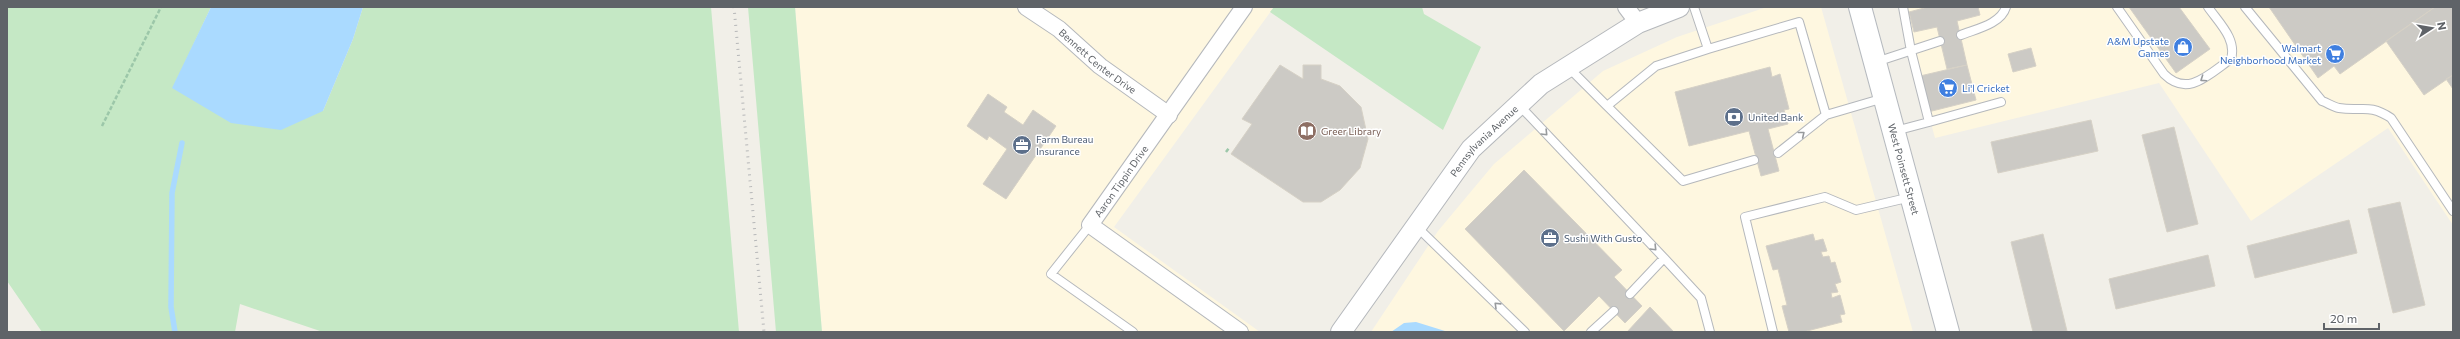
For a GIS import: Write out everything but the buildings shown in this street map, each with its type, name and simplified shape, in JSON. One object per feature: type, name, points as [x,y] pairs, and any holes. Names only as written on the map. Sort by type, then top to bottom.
[{"type":"main road","name":"West Poinsett Street","points":[[1860,7],[1948,332]]},
{"type":"street","name":"Bennett Center Drive","points":[[1026,7],[1059,29],[1100,66],[1169,115]]},
{"type":"street","points":[[1626,7],[1638,22]]},
{"type":"street","name":"Pennsylvania Avenue","points":[[1341,332],[1471,148],[1541,84],[1638,22],[1679,7]]},
{"type":"street","name":"Aaron Tippin Drive","points":[[1240,332],[1090,225],[1169,115],[1242,8]]},
{"type":"lane","points":[[1694,7],[1708,49]]},
{"type":"lane","points":[[1903,7],[1911,51],[1929,122]]},
{"type":"lane","points":[[1960,35],[1991,23],[2004,15],[2006,7]]},
{"type":"lane","points":[[2117,7],[2164,74],[2171,81],[2186,85],[2196,84],[2232,59],[2234,51],[2232,41],[2208,7]]},
{"type":"lane","points":[[2245,7],[2322,101],[2337,108],[2350,109],[2367,107],[2380,111],[2391,118],[2453,211]]},
{"type":"lane","points":[[1607,106],[1656,66],[1799,22],[1826,115]]},
{"type":"lane","points":[[1875,62],[1940,41]]},
{"type":"lane","points":[[1568,67],[1683,181],[1754,160]]},
{"type":"lane","points":[[1778,153],[1826,115],[1885,98]]},
{"type":"lane","points":[[1894,131],[2001,102]]},
{"type":"lane","points":[[1518,105],[1701,298],[1710,332]]},
{"type":"lane","points":[[1773,332],[1745,217],[1825,197],[1856,210],[1912,197]]},
{"type":"lane","points":[[1090,225],[1051,274],[1132,332]]},
{"type":"lane","points":[[1416,226],[1525,332]]},
{"type":"lane","points":[[1630,294],[1664,258]]},
{"type":"lane","points":[[1592,332],[1614,311]]},
{"type":"path","points":[[102,126],[161,7]]},
{"type":"path","points":[[1226,152],[1229,148]]},
{"type":"shaded area","points":[[795,7],[1274,7],[1114,227],[1260,332],[822,332]]},
{"type":"shaded area","points":[[1767,7],[1821,7],[1913,332],[1371,332],[1438,231],[1494,164],[1603,71],[1677,37]]},
{"type":"shaded area","points":[[1900,7],[2453,7],[2453,225],[2388,128],[2251,221],[2159,83],[1935,138]]},
{"type":"green space","points":[[7,7],[211,7],[173,88],[323,111],[353,39],[363,7],[711,7],[739,332],[323,332],[240,304],[235,332],[42,332],[7,281]]},
{"type":"green space","points":[[748,7],[795,7],[822,332],[776,332]]},
{"type":"green space","points":[[1274,7],[1422,7],[1424,14],[1481,47],[1443,130],[1270,12]]},
{"type":"water","points":[[211,7],[363,7],[353,39],[323,111],[281,130],[231,123],[172,88]]},
{"type":"water","points":[[1416,322],[1446,332],[1391,332],[1404,323]]},
{"type":"waterway","points":[[175,332],[171,307],[172,193],[182,143]]},
{"type":"railway","points":[[734,7],[764,332]]},
{"type":"place","name":"A&M Upstate Games","points":[[2183,47]]},
{"type":"place","name":"Walmart Neighborhood Market","points":[[2335,54]]},
{"type":"place","name":"Li'l Cricket","points":[[1948,88]]},
{"type":"place","name":"United Bank","points":[[1734,117]]},
{"type":"place","name":"Greer Library","points":[[1307,131]]},
{"type":"place","name":"Farm Bureau Insurance","points":[[1022,145]]},
{"type":"place","name":"Sushi With Gusto","points":[[1550,238]]}]
